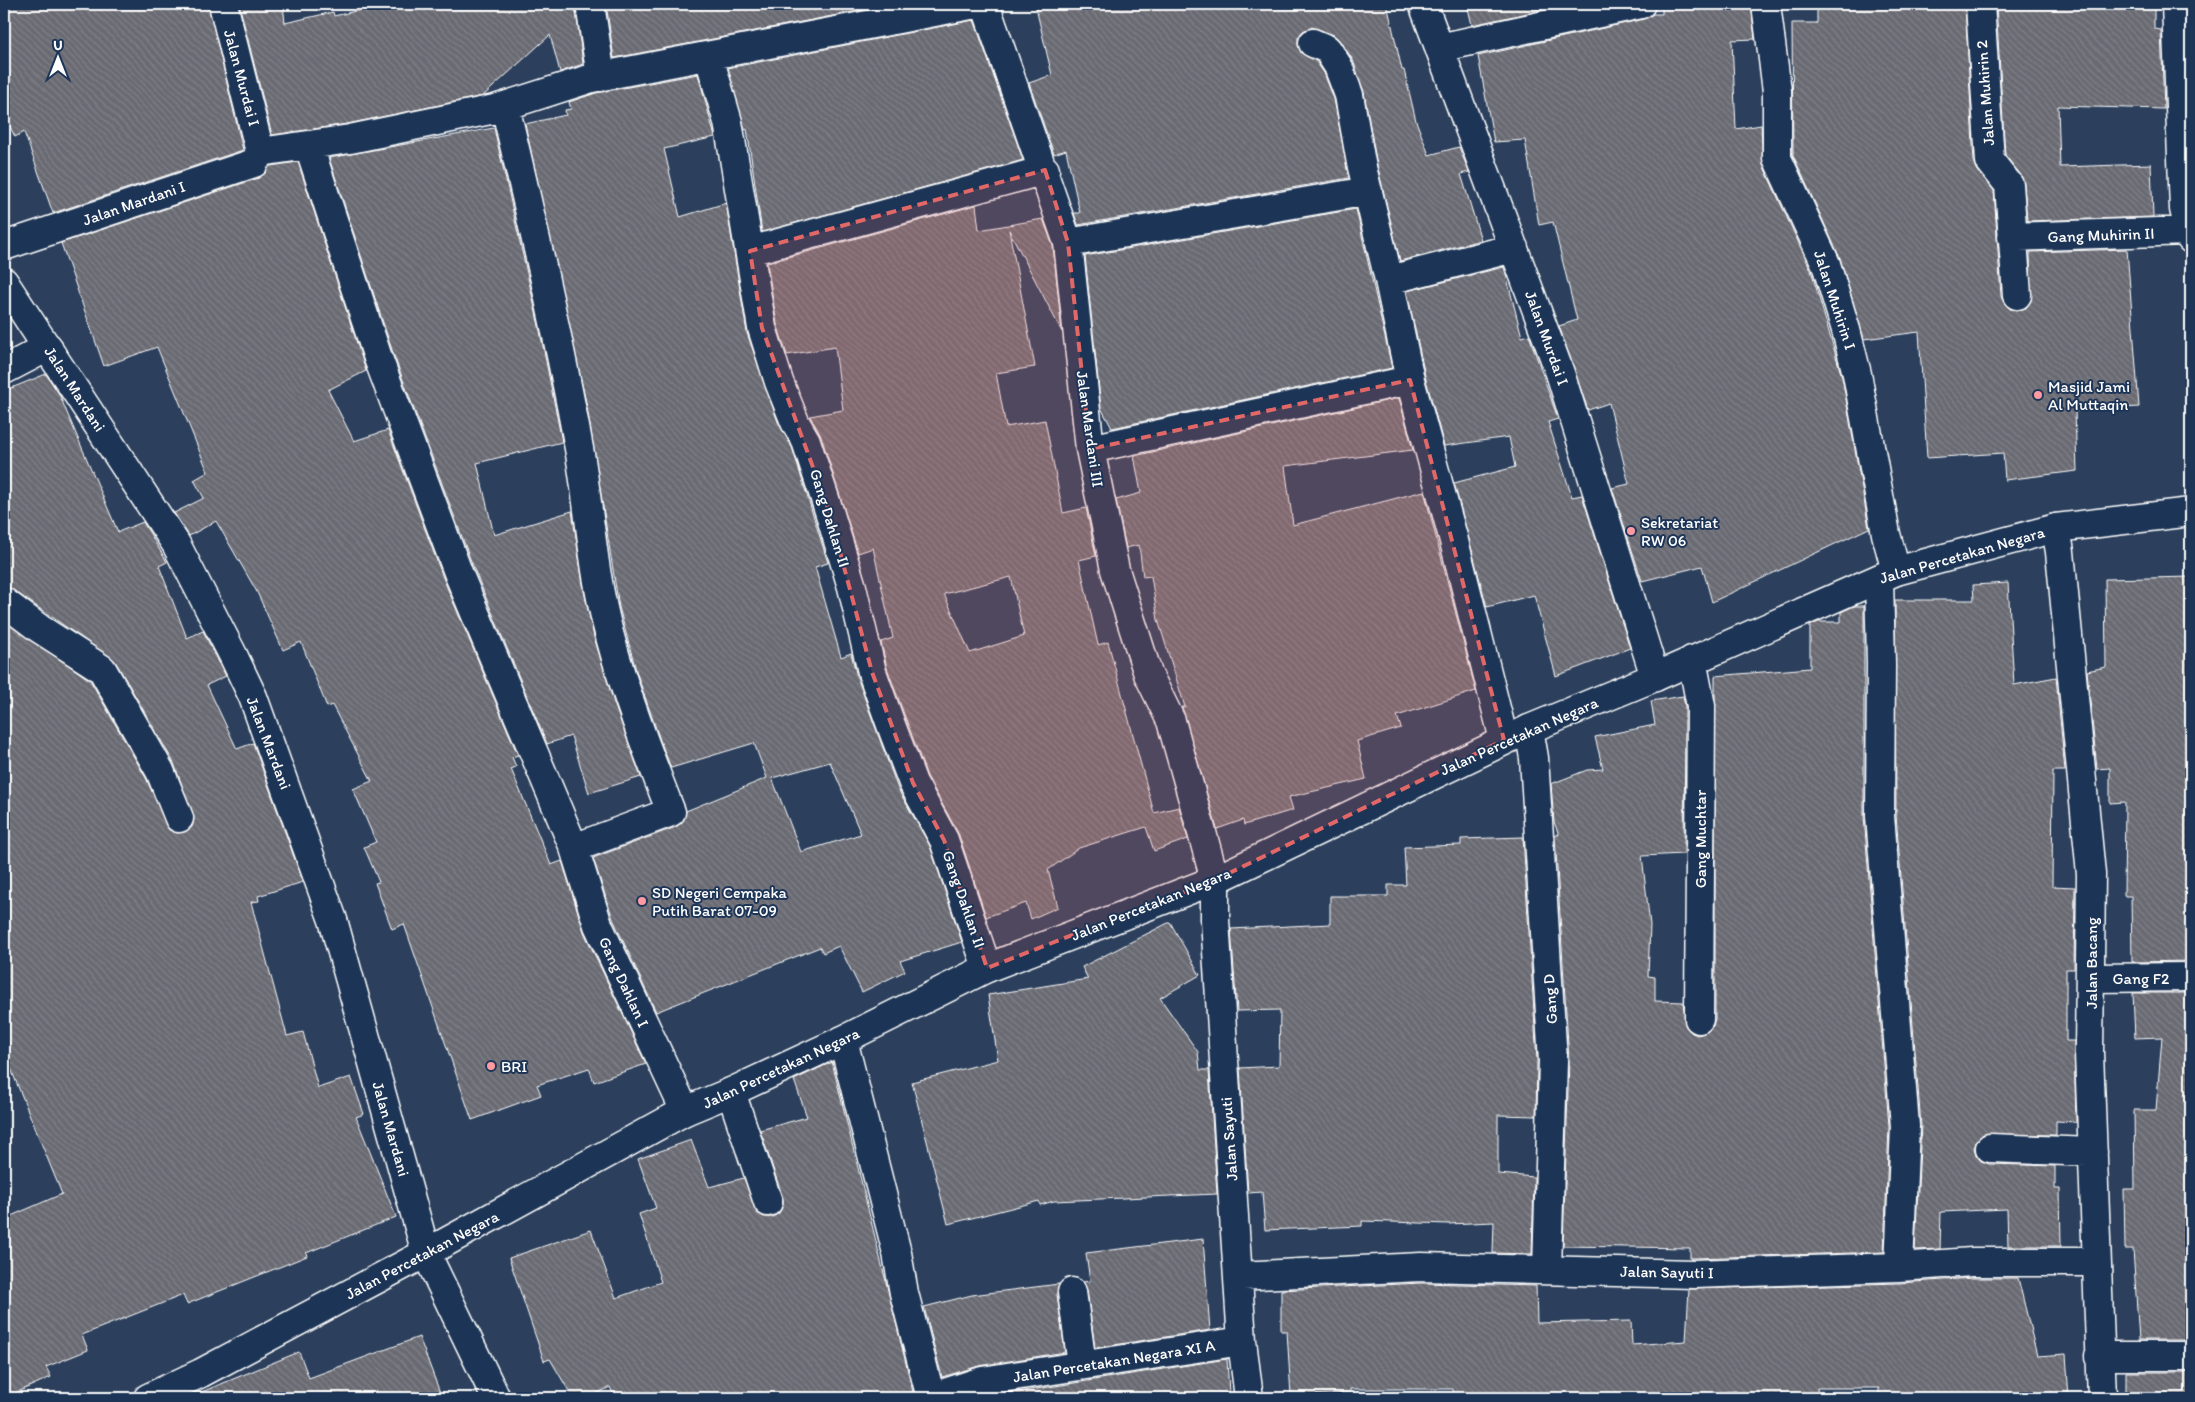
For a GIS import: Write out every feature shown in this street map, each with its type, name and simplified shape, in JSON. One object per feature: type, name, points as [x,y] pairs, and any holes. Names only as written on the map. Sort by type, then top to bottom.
[{"type":"street","name":"Jalan Murdai I","points":[[223,4],[260,152]]},
{"type":"street","points":[[590,4],[601,77]]},
{"type":"street","points":[[260,152],[350,139],[505,106],[601,77],[976,4]]},
{"type":"street","name":"Jalan Mardani III","points":[[985,4],[1045,170],[1068,243],[1090,449],[1115,570],[1148,674],[1170,721],[1215,880]]},
{"type":"street","name":"Jalan Murdai I","points":[[1422,4],[1560,373],[1655,677]]},
{"type":"street","points":[[1439,48],[1641,4]]},
{"type":"street","name":"Jalan Muhirin I","points":[[1766,4],[1778,91],[1778,158],[1826,264],[1846,330],[1857,374],[1886,534],[1887,575],[1881,664],[1880,816],[1904,1126],[1898,1267]]},
{"type":"street","name":"Jalan Muhirin 2","points":[[1980,4],[1990,161],[2009,185],[2017,295]]},
{"type":"street","points":[[2176,4],[2184,209],[2190,235]]},
{"type":"street","points":[[1312,43],[1328,49],[1338,66],[1349,95],[1368,191],[1410,380],[1453,537],[1504,740]]},
{"type":"street","name":"Gang Dahlan II","points":[[708,57],[728,122],[762,328],[779,382],[795,422],[806,441],[829,511],[852,587],[872,672],[914,783],[944,840],[987,968]]},
{"type":"street","points":[[505,106],[550,295],[580,452],[600,597],[624,684],[671,812],[574,848]]},
{"type":"street","name":"Gang Dahlan I","points":[[309,146],[378,358],[459,575],[574,848],[598,925],[685,1111]]},
{"type":"street","name":"Jalan Mardani I","points":[[4,246],[254,162],[260,152]]},
{"type":"street","points":[[750,251],[1045,170]]},
{"type":"street","points":[[1068,243],[1368,191]]},
{"type":"street","name":"Gang Muhirin II","points":[[2012,237],[2190,235]]},
{"type":"street","points":[[1389,280],[1514,248]]},
{"type":"street","name":"Jalan Mardani","points":[[4,282],[176,544],[233,655],[252,697],[333,920],[426,1253]]},
{"type":"street","points":[[4,370],[48,347]]},
{"type":"street","points":[[1090,449],[1410,380]]},
{"type":"street","name":"Jalan Percetakan Negara","points":[[148,1398],[201,1373],[426,1253],[685,1111],[731,1092],[843,1040],[987,968],[1215,880],[1529,729],[1655,677],[1887,575],[2056,528],[2191,512]]},
{"type":"street","name":"Jalan Bacang","points":[[2056,528],[2087,815],[2091,874],[2092,978],[2089,1053],[2102,1398]]},
{"type":"street","points":[[4,602],[40,629],[102,669],[160,771],[179,818]]},
{"type":"street","name":"Gang Muchtar","points":[[1692,660],[1701,706],[1699,1019]]},
{"type":"street","name":"Gang D","points":[[1529,729],[1534,758],[1553,1061],[1547,1270]]},
{"type":"street","name":"Jalan Sayuti","points":[[1215,880],[1215,920],[1242,1341],[1249,1398]]},
{"type":"street","name":"Gang F2","points":[[2092,978],[2191,978]]},
{"type":"street","points":[[843,1040],[897,1253],[904,1293],[930,1398]]},
{"type":"street","points":[[731,1092],[768,1202]]},
{"type":"street","points":[[1990,1148],[2093,1152]]},
{"type":"street","points":[[426,1253],[496,1398]]},
{"type":"street","name":"Jalan Sayuti I","points":[[1238,1276],[1421,1267],[1694,1274],[1898,1267],[1972,1262],[2096,1262]]},
{"type":"street","points":[[1072,1292],[1082,1365]]},
{"type":"street","name":"Jalan Percetakan Negara XI A","points":[[930,1398],[982,1382],[1242,1341]]},
{"type":"street","points":[[2099,1356],[2191,1356]]},
{"type":"highlighted area","points":[[1045,170],[1068,243],[1090,449],[1410,380],[1504,740],[1215,880],[987,968],[944,840],[913,783],[872,672],[829,511],[762,328],[750,251]]},
{"type":"building","points":[[4,4],[208,4],[243,150],[53,213],[24,132],[15,137],[4,114]]},
{"type":"building","points":[[239,4],[283,4],[285,23],[333,12],[334,16],[386,4],[575,4],[583,64],[560,72],[550,35],[483,96],[347,124],[272,135]]},
{"type":"building","points":[[606,4],[895,4],[614,58]]},
{"type":"building","points":[[1035,4],[1387,4],[1416,121],[1429,155],[1459,147],[1469,172],[1461,174],[1481,240],[1400,261],[1376,160],[1364,92],[1353,60],[1334,35],[1312,27],[1303,31],[1298,37],[1298,45],[1301,53],[1316,61],[1324,73],[1334,99],[1349,178],[1078,225],[1074,213],[1080,213],[1066,150],[1054,154],[1029,83],[1052,75]]},
{"type":"building","points":[[1467,4],[1569,4],[1472,25]]},
{"type":"building","points":[[1751,4],[1755,39],[1732,40],[1736,129],[1761,125],[1763,165],[1811,270],[1842,377],[1869,528],[1712,602],[1702,566],[1642,581],[1612,488],[1629,484],[1609,403],[1588,410],[1559,326],[1577,320],[1553,222],[1539,225],[1525,140],[1494,142],[1478,56],[1644,19],[1653,14],[1662,14],[1662,6]]},
{"type":"building","points":[[1817,4],[1965,4],[1974,162],[1978,171],[1994,191],[2001,296],[2004,303],[2010,309],[2019,310],[2026,308],[2031,301],[2030,252],[2127,249],[2139,407],[2075,411],[2077,471],[2005,480],[2003,453],[1927,458],[1919,332],[1864,339],[1840,258],[1793,155],[1792,23],[1817,23]]},
{"type":"building","points":[[1996,4],[2154,4],[2154,29],[2161,30],[2164,109],[2058,106],[2060,167],[2151,164],[2153,217],[2027,221],[2024,183],[2021,175],[2005,155]]},
{"type":"building","points":[[974,20],[1023,160],[762,232],[747,129],[745,130],[728,68]]},
{"type":"building","points":[[698,74],[715,137],[664,149],[680,217],[726,203],[747,333],[778,422],[792,447],[828,563],[815,567],[841,657],[851,653],[857,677],[898,789],[930,846],[962,942],[900,961],[905,971],[862,992],[839,946],[823,953],[820,947],[656,1012],[613,919],[593,858],[676,827],[683,821],[686,811],[767,778],[754,743],[671,768],[637,674],[619,607],[587,407],[525,124],[566,115],[565,110],[571,109],[569,102],[596,93]],"holes":[[[830,762],[861,834],[801,852],[772,778]]]},
{"type":"building","points":[[494,128],[539,326],[562,442],[477,463],[494,535],[572,511],[584,591],[594,637],[615,706],[641,777],[589,793],[571,736],[547,744],[474,569],[393,353],[329,158]]},
{"type":"building","points":[[298,162],[366,371],[328,390],[354,441],[388,430],[444,580],[518,755],[512,757],[516,767],[511,769],[551,865],[562,861],[584,932],[646,1064],[594,1082],[589,1068],[537,1085],[541,1095],[472,1120],[404,924],[392,929],[375,883],[379,882],[364,847],[376,842],[353,789],[372,781],[332,705],[327,707],[301,642],[283,650],[257,592],[216,521],[189,536],[174,513],[204,498],[194,480],[208,472],[157,347],[104,366],[61,243],[259,178],[270,166]]},
{"type":"building","points":[[976,205],[979,230],[1043,219],[1053,246],[1062,332],[1009,230],[1035,367],[996,373],[1006,427],[1045,420],[1063,513],[1086,508],[1096,556],[1079,560],[1098,645],[1108,642],[1154,813],[1179,807],[1188,839],[1154,851],[1146,827],[1079,848],[1048,870],[1058,907],[1031,919],[1026,903],[986,917],[959,835],[927,776],[887,668],[881,642],[893,638],[873,548],[858,553],[821,436],[810,416],[843,410],[835,347],[787,355],[777,324],[767,263]],"holes":[[[1011,577],[1024,636],[970,653],[944,594]]]},
{"type":"building","points":[[1356,209],[1392,368],[1112,428],[1101,408],[1085,256]]},
{"type":"building","points":[[1504,267],[1522,337],[1529,335],[1558,419],[1548,422],[1572,497],[1582,495],[1630,648],[1556,676],[1534,595],[1487,607],[1454,483],[1515,467],[1509,437],[1444,446],[1425,376],[1407,291]]},
{"type":"building","points":[[46,374],[59,394],[118,532],[143,522],[167,562],[159,566],[187,638],[203,631],[226,676],[207,685],[237,749],[253,743],[303,882],[258,896],[259,901],[251,902],[287,1036],[303,1032],[318,1088],[351,1077],[364,1114],[356,1117],[396,1217],[306,1253],[307,1256],[187,1304],[183,1295],[82,1335],[88,1350],[46,1367],[51,1377],[4,1398],[4,1219],[62,1194],[4,1052],[4,621],[90,680],[146,778],[169,830],[177,833],[185,832],[192,827],[194,820],[174,763],[115,661],[13,590],[4,587],[4,391]]},
{"type":"building","points":[[1399,398],[1413,450],[1285,466],[1293,525],[1424,491],[1476,691],[1397,716],[1401,728],[1357,741],[1366,779],[1289,797],[1293,810],[1244,825],[1243,820],[1217,829],[1182,707],[1185,707],[1158,620],[1151,576],[1143,577],[1139,545],[1126,548],[1116,500],[1141,493],[1134,456]]},
{"type":"building","points":[[2191,577],[2191,961],[2132,962],[2131,896],[2124,896],[2125,802],[2110,803],[2110,768],[2097,769],[2087,671],[2106,667],[2105,579]]},
{"type":"building","points":[[2008,583],[2014,685],[2056,677],[2065,771],[2053,771],[2052,886],[2075,887],[2074,969],[2066,969],[2066,1041],[2074,1041],[2076,1122],[2056,1121],[2056,1135],[1983,1134],[1977,1140],[1974,1148],[1976,1155],[1981,1161],[1989,1164],[2055,1166],[2055,1189],[2060,1189],[2061,1246],[2008,1246],[2007,1209],[1941,1212],[1940,1249],[1915,1250],[1921,1125],[1896,815],[1895,600],[1974,600],[1973,585]]},
{"type":"building","points":[[1854,606],[1864,606],[1864,817],[1889,1126],[1884,1252],[1690,1258],[1690,1248],[1563,1246],[1569,1060],[1555,835],[1559,835],[1554,822],[1551,784],[1587,770],[1603,769],[1595,737],[1655,725],[1651,701],[1683,696],[1685,707],[1684,854],[1642,856],[1650,925],[1648,976],[1655,977],[1655,1001],[1683,1002],[1686,1027],[1692,1033],[1698,1035],[1707,1032],[1713,1026],[1715,1019],[1715,676],[1810,668],[1810,626],[1818,622],[1841,622],[1841,612]]},
{"type":"building","points":[[1523,837],[1537,1061],[1536,1116],[1498,1115],[1498,1174],[1534,1177],[1532,1254],[1493,1253],[1494,1222],[1448,1224],[1362,1221],[1362,1226],[1265,1230],[1262,1192],[1248,1193],[1240,1068],[1279,1066],[1280,1010],[1237,1011],[1231,929],[1330,924],[1330,896],[1388,896],[1388,885],[1406,885],[1404,847],[1461,845],[1461,839]]},
{"type":"building","points":[[1170,922],[1200,975],[1160,998],[1198,1052],[1200,1070],[1209,1070],[1217,1194],[1054,1201],[1040,1205],[1039,1201],[948,1224],[912,1082],[998,1060],[988,995],[1088,979],[1082,967]]},
{"type":"building","points":[[2133,993],[2191,993],[2191,1340],[2139,1340],[2133,1249],[2125,1249],[2124,1189],[2135,1189],[2134,1110],[2156,1110],[2162,1037],[2135,1038]]},
{"type":"building","points":[[832,1062],[913,1392],[893,1398],[615,1398],[610,1387],[588,1398],[573,1398],[550,1359],[544,1361],[509,1258],[591,1230],[616,1298],[661,1282],[639,1214],[656,1208],[638,1159],[691,1140],[709,1187],[744,1178],[757,1213],[764,1217],[773,1217],[779,1213],[783,1206],[783,1198],[760,1130],[807,1117],[794,1080]]},
{"type":"building","points":[[1203,1239],[1210,1330],[1095,1348],[1087,1290],[1083,1282],[1090,1281],[1086,1253]]},
{"type":"building","points":[[1973,1278],[2018,1278],[2037,1356],[2066,1354],[2069,1398],[1879,1398],[1879,1388],[1817,1388],[1818,1398],[1737,1398],[1736,1391],[1659,1398],[1454,1398],[1453,1389],[1350,1389],[1350,1393],[1291,1396],[1287,1331],[1281,1331],[1281,1290],[1421,1283],[1536,1286],[1537,1323],[1631,1321],[1632,1345],[1686,1341],[1689,1289],[1900,1283]]},
{"type":"building","points":[[1059,1284],[1057,1294],[1065,1352],[979,1366],[942,1377],[924,1307],[972,1295]]},
{"type":"building","points":[[419,1337],[442,1398],[187,1398],[299,1352],[309,1378]]},
{"type":"building","points":[[1227,1359],[1229,1393],[1176,1398],[979,1398]]},
{"type":"building","points":[[2126,1372],[2191,1372],[2191,1398],[2126,1398]]},
{"type":"place","name":"Masjid Jami Al Muttaqin","points":[[2038,395]]},
{"type":"place","name":"Sekretariat RW 06","points":[[1631,531]]},
{"type":"place","name":"SD Negeri Cempaka Putih Barat 07-09","points":[[642,901]]},
{"type":"place","name":"BRI","points":[[491,1066]]}]
